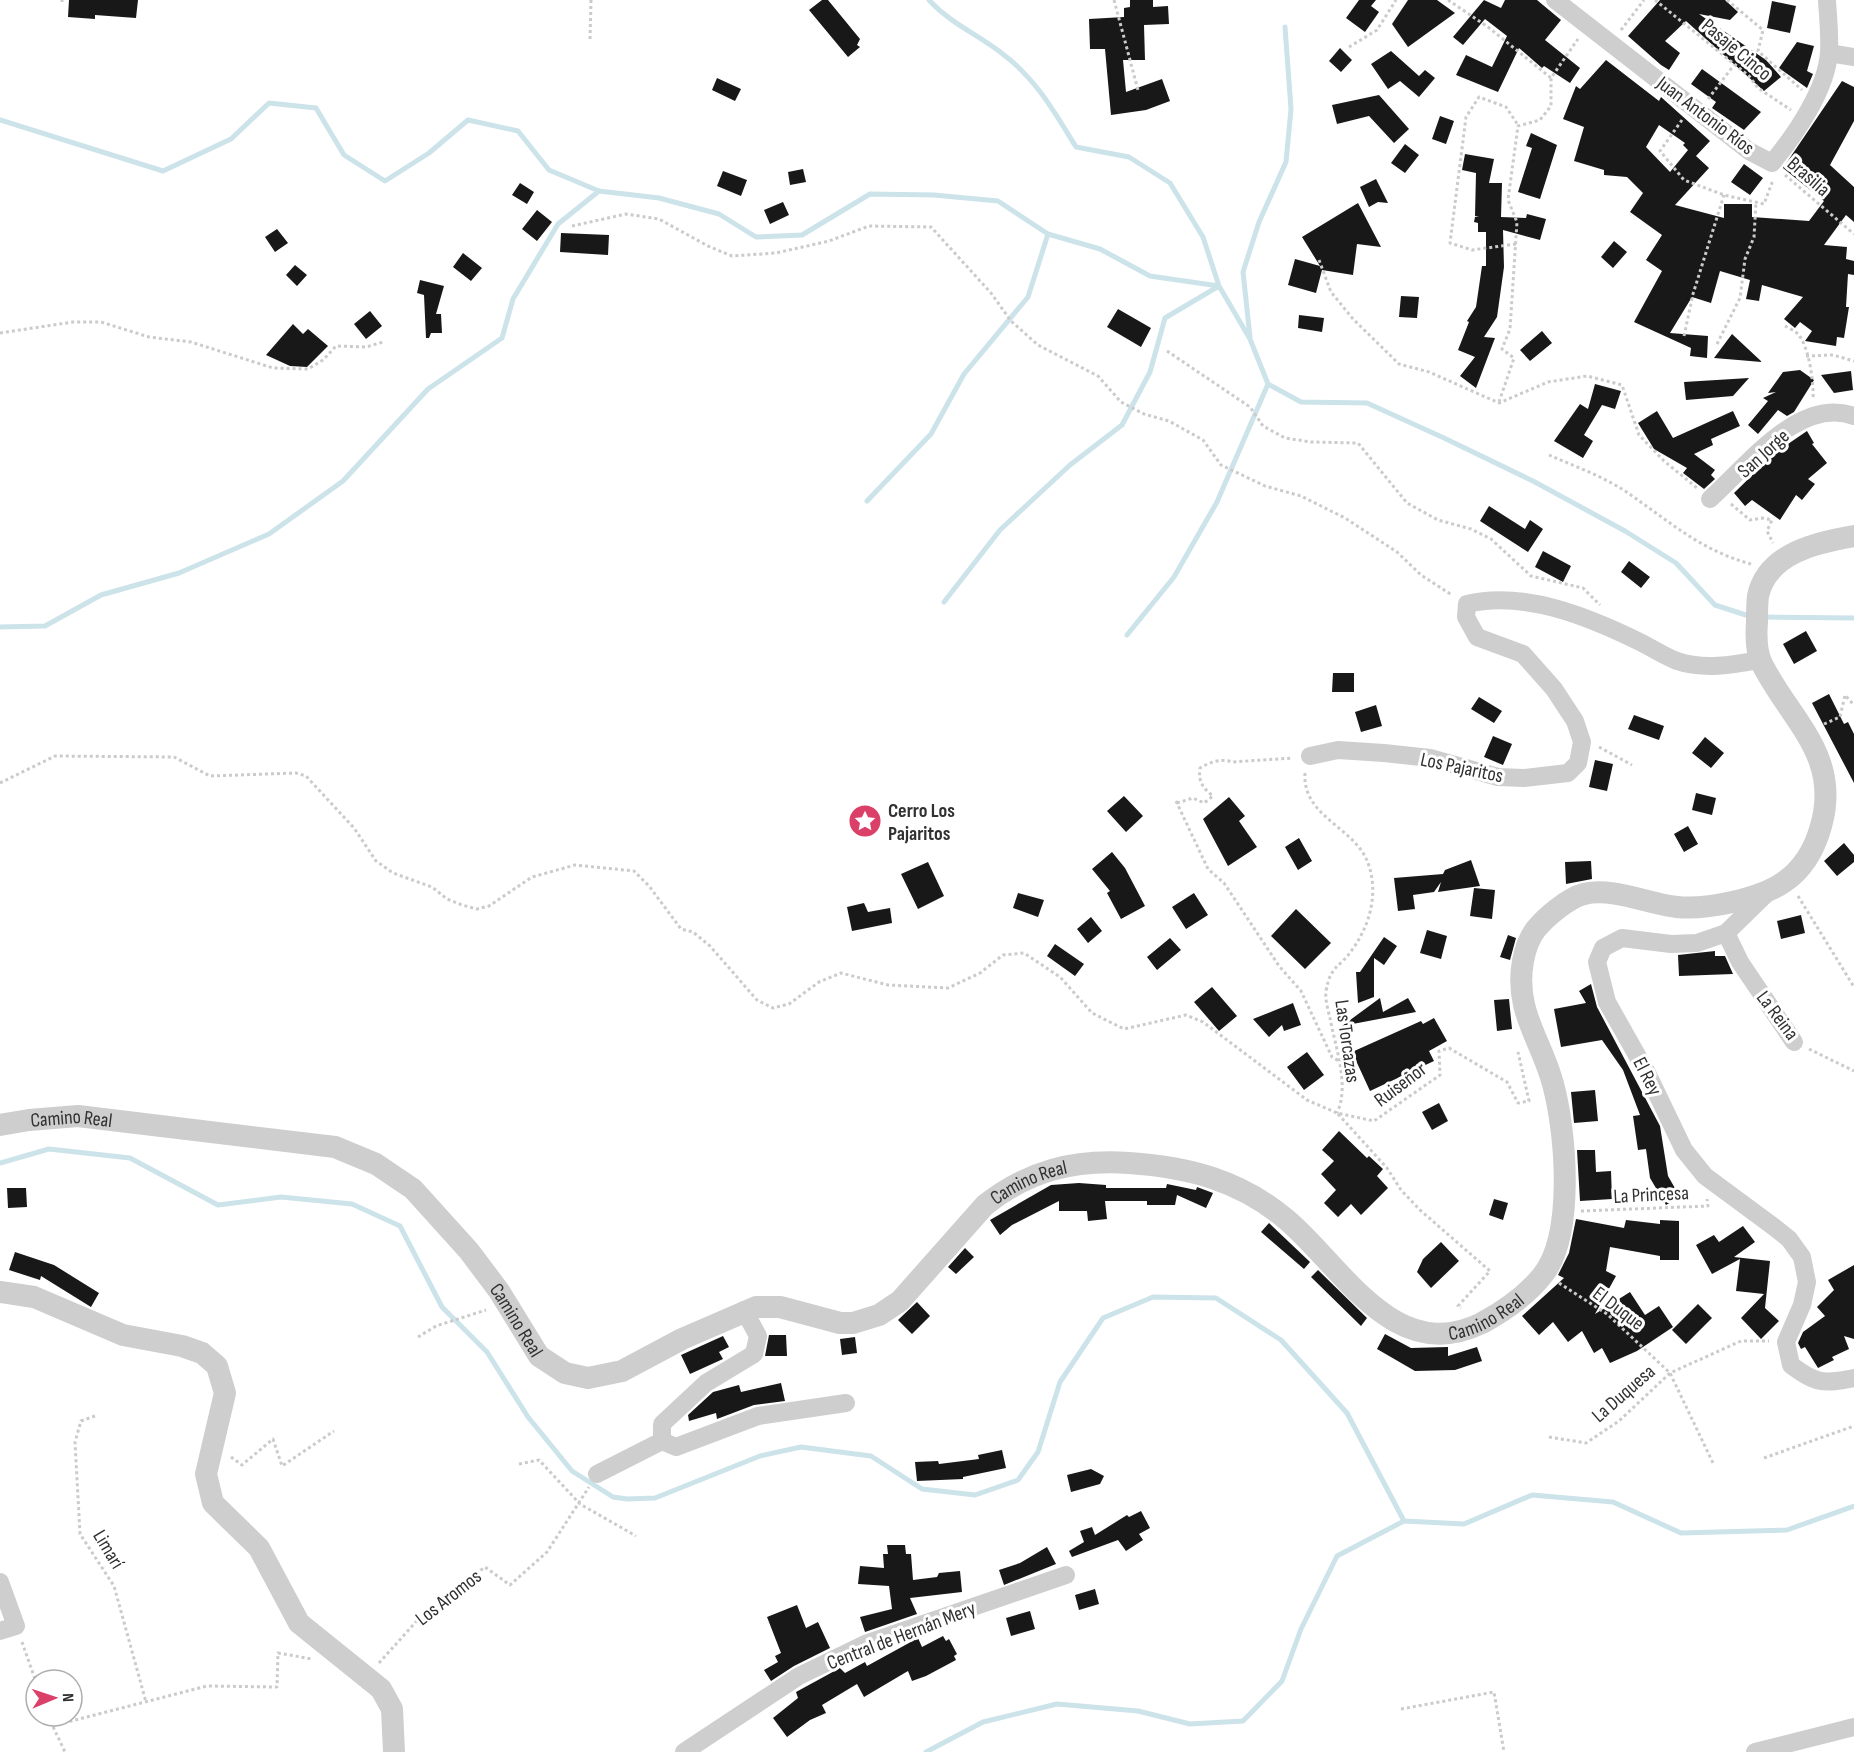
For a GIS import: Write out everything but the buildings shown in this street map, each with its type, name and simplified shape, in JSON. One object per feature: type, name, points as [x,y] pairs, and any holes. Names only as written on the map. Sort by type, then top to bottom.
[{"type":"street","name":"Juan Antonio Ríos","points":[[1555,0],[1749,151],[1772,163],[1786,146],[1825,79],[1830,53],[1827,0]]},
{"type":"street","points":[[1830,53],[1854,57]]},
{"type":"street","name":"San Jorge","points":[[1710,499],[1780,434],[1811,416],[1824,412],[1842,412],[1854,416]]},
{"type":"street","points":[[1780,883],[1811,854],[1822,825],[1828,792],[1823,765],[1806,733],[1759,660],[1756,632],[1758,595],[1781,563],[1818,543],[1854,536]]},
{"type":"street","points":[[1467,604],[1487,599],[1520,602],[1585,617],[1678,662],[1724,666],[1759,660]]},
{"type":"street","name":"Los Pajaritos","points":[[1310,756],[1338,750],[1430,758],[1498,777],[1549,776],[1568,773],[1578,763],[1582,742],[1575,721],[1554,689],[1523,654],[1477,637],[1466,617],[1467,604]]},
{"type":"street","name":"El Rey","points":[[1780,883],[1726,933],[1697,943],[1671,944],[1622,938],[1603,948],[1597,962],[1607,1002],[1647,1072],[1683,1150],[1705,1176],[1789,1239],[1802,1257],[1807,1282],[1802,1305],[1786,1342]]},
{"type":"street","name":"Camino Real","points":[[0,1125],[78,1116],[335,1147],[356,1154],[395,1175],[429,1205],[499,1291],[539,1356],[554,1368],[576,1377],[600,1377],[622,1371],[682,1338],[744,1310],[780,1307],[840,1323],[853,1323],[879,1315],[900,1301],[985,1205],[999,1194],[1047,1169],[1087,1161],[1175,1166],[1220,1179],[1255,1198],[1286,1219],[1385,1316],[1420,1333],[1439,1336],[1471,1328],[1521,1298],[1545,1273],[1559,1245],[1564,1212],[1560,1129],[1554,1086],[1522,1002],[1521,971],[1526,949],[1535,931],[1556,910],[1581,894],[1616,895],[1677,907],[1692,907],[1731,902],[1780,883]]},
{"type":"street","name":"La Reina","points":[[1726,933],[1740,962],[1794,1042]]},
{"type":"street","points":[[0,1292],[34,1297],[123,1335],[182,1346],[210,1359],[222,1375],[225,1393],[206,1474],[213,1503],[259,1548],[299,1623],[368,1676],[381,1689],[392,1709],[394,1752]]},
{"type":"street","points":[[662,1441],[662,1424],[706,1383],[754,1354],[758,1336],[744,1310]]},
{"type":"street","points":[[1786,1342],[1791,1365],[1812,1380],[1835,1382],[1854,1377]]},
{"type":"street","points":[[662,1441],[676,1447],[758,1416],[846,1403]]},
{"type":"street","points":[[597,1474],[662,1441]]},
{"type":"street","name":"Central de Hernán Mery","points":[[684,1752],[799,1676],[865,1644],[1066,1575]]},
{"type":"street","points":[[0,1582],[8,1629]]},
{"type":"street","points":[[1755,1752],[1854,1727]]},
{"type":"path","points":[[590,39],[591,0]]},
{"type":"path","points":[[1114,0],[1138,90]]},
{"type":"path","points":[[1349,47],[1377,30],[1396,0]]},
{"type":"path","points":[[1448,0],[1488,27],[1551,78]]},
{"type":"path","points":[[1610,43],[1644,0]]},
{"type":"path","name":"Pasaje Cinco","points":[[1655,0],[1749,76],[1758,88],[1803,117]]},
{"type":"path","points":[[1727,0],[1763,30],[1758,51],[1814,101]]},
{"type":"path","points":[[1518,126],[1539,120],[1551,106],[1551,78],[1588,26]]},
{"type":"path","points":[[1734,65],[1660,151],[1684,180],[1724,195],[1764,204],[1773,185],[1772,163]]},
{"type":"path","points":[[1499,403],[1514,358],[1502,350],[1510,329],[1516,244],[1517,222],[1508,200],[1518,126],[1506,107],[1479,97],[1466,117],[1450,243],[1472,250],[1516,244]]},
{"type":"path","name":"Brasilia","points":[[1772,163],[1854,234]]},
{"type":"path","points":[[1684,336],[1693,294],[1724,195]]},
{"type":"path","points":[[1717,344],[1740,298],[1745,259],[1754,237],[1756,202]]},
{"type":"path","points":[[572,226],[626,214],[659,219],[708,246],[732,256],[776,253],[829,241],[869,226],[931,227],[991,293],[1011,321],[1038,345],[1098,375],[1121,402],[1144,414],[1169,421],[1203,440],[1221,465],[1265,486],[1301,496],[1346,518],[1397,552],[1421,575],[1467,604]]},
{"type":"path","points":[[1318,260],[1331,292],[1353,319],[1399,364],[1429,372],[1499,403],[1548,382],[1587,376],[1622,385],[1639,435],[1664,461],[1710,499],[1727,500],[1750,520],[1762,518],[1772,520],[1767,531],[1781,563]]},
{"type":"path","points":[[0,333],[73,322],[101,322],[149,337],[191,342],[273,368],[308,369],[323,360],[336,346],[366,347],[383,342]]},
{"type":"path","points":[[1785,326],[1797,333],[1812,373],[1811,416]]},
{"type":"path","points":[[1167,351],[1250,407],[1263,426],[1286,438],[1311,442],[1358,443],[1407,503],[1438,519],[1472,529],[1491,539],[1531,576],[1583,588],[1607,611]]},
{"type":"path","points":[[1806,356],[1833,355],[1854,361]]},
{"type":"path","points":[[1550,455],[1623,489],[1682,533],[1725,557],[1781,563]]},
{"type":"path","points":[[1806,733],[1840,717],[1845,695],[1854,705]]},
{"type":"path","points":[[1579,732],[1612,756],[1632,765]]},
{"type":"path","points":[[0,783],[55,756],[174,758],[210,776],[296,773],[306,776],[354,828],[376,861],[393,873],[432,887],[447,899],[477,909],[489,906],[532,877],[575,865],[634,871],[650,886],[681,928],[693,932],[710,946],[757,1000],[773,1008],[789,1004],[819,982],[841,973],[888,985],[948,988],[980,973],[1003,956],[1023,952],[1060,977],[1092,1013],[1124,1029],[1186,1016],[1203,1022],[1307,1101],[1337,1113],[1387,1168],[1401,1190],[1420,1210],[1490,1271],[1458,1306],[1463,1310]]},
{"type":"path","points":[[1310,756],[1264,761],[1232,762],[1224,759],[1206,765],[1200,768],[1198,776],[1203,788],[1213,796],[1204,802],[1193,798],[1176,802],[1208,869],[1224,883],[1279,966],[1301,991],[1332,1057],[1339,1061]]},
{"type":"path","name":"Las Torcazas","points":[[1310,756],[1304,775],[1308,795],[1323,816],[1352,838],[1368,863],[1374,894],[1371,912],[1352,950],[1330,972],[1325,995],[1339,1061],[1341,1090],[1337,1113]]},
{"type":"path","points":[[1780,883],[1854,987]]},
{"type":"path","name":"La Reina","points":[[1794,1042],[1854,1071]]},
{"type":"path","name":"Ruiseñor","points":[[1337,1113],[1374,1122],[1440,1075],[1439,1051],[1449,1048],[1507,1082],[1518,1103],[1529,1101],[1518,1050]]},
{"type":"path","name":"La Princesa","points":[[1564,1212],[1708,1206],[1705,1176]]},
{"type":"path","name":"El Duque","points":[[1545,1273],[1607,1314],[1670,1373]]},
{"type":"path","points":[[418,1336],[436,1326],[482,1311]]},
{"type":"path","name":"La Duquesa","points":[[1549,1437],[1586,1443],[1619,1421],[1670,1373],[1741,1341],[1786,1342]]},
{"type":"path","points":[[1670,1373],[1713,1463]]},
{"type":"path","name":"Limarí","points":[[95,1416],[81,1421],[75,1442],[81,1534],[114,1587],[146,1702]]},
{"type":"path","points":[[1764,1458],[1854,1426]]},
{"type":"path","points":[[213,1443],[242,1465],[273,1439],[282,1466],[334,1431]]},
{"type":"path","points":[[519,1464],[540,1460],[580,1504],[636,1536]]},
{"type":"path","name":"Los Aromos","points":[[368,1676],[423,1614],[485,1567],[510,1585],[547,1552],[580,1504]]},
{"type":"path","points":[[8,1629],[29,1668]]},
{"type":"path","points":[[84,1718],[207,1686],[277,1687],[278,1653],[323,1661]]},
{"type":"path","points":[[1401,1709],[1494,1692],[1504,1752]]},
{"type":"path","points":[[53,1728],[65,1752]]},
{"type":"waterway","points":[[929,0],[946,16],[1015,64],[1044,97],[1076,147],[1129,157],[1170,183],[1203,237],[1219,286],[1165,318],[1150,372],[1122,425],[1070,465],[1000,530],[944,602]]},
{"type":"waterway","points":[[1250,337],[1243,272],[1259,222],[1286,162],[1291,109],[1285,27]]},
{"type":"waterway","points":[[0,120],[163,171],[231,139],[269,103],[316,108],[344,155],[385,181],[429,153],[468,120],[518,131],[549,170],[599,191],[659,198],[719,214],[756,237],[802,235],[870,194],[934,195],[998,201],[1048,234],[1100,249],[1150,276],[1219,286],[1250,339],[1268,384],[1301,402],[1367,403],[1444,438],[1533,481],[1625,531],[1676,563],[1715,605],[1752,617]]},
{"type":"waterway","points":[[0,627],[45,626],[101,595],[179,573],[269,534],[343,481],[428,389],[502,338],[513,299],[558,224],[599,191]]},
{"type":"waterway","points":[[867,501],[931,434],[964,374],[1028,297],[1048,234]]},
{"type":"waterway","points":[[1127,635],[1174,577],[1217,502],[1268,384]]},
{"type":"waterway","points":[[1762,617],[1854,618]]},
{"type":"waterway","points":[[0,1163],[49,1149],[130,1158],[218,1205],[281,1197],[352,1204],[400,1226],[442,1307],[487,1352],[528,1417],[572,1471],[613,1497],[655,1498],[760,1456],[801,1447],[871,1456],[922,1489],[975,1495],[1018,1480],[1038,1452],[1060,1382],[1103,1318],[1153,1297],[1216,1298],[1281,1340],[1347,1413],[1404,1521],[1464,1524],[1532,1495],[1613,1502],[1681,1533],[1787,1530],[1854,1506]]},
{"type":"waterway","points":[[926,1752],[983,1722],[1057,1704],[1138,1711],[1190,1724],[1243,1721],[1282,1681],[1301,1629],[1337,1556],[1404,1521]]},
{"type":"place","name":"Cerro Los Pajaritos","points":[[865,821]]}]
